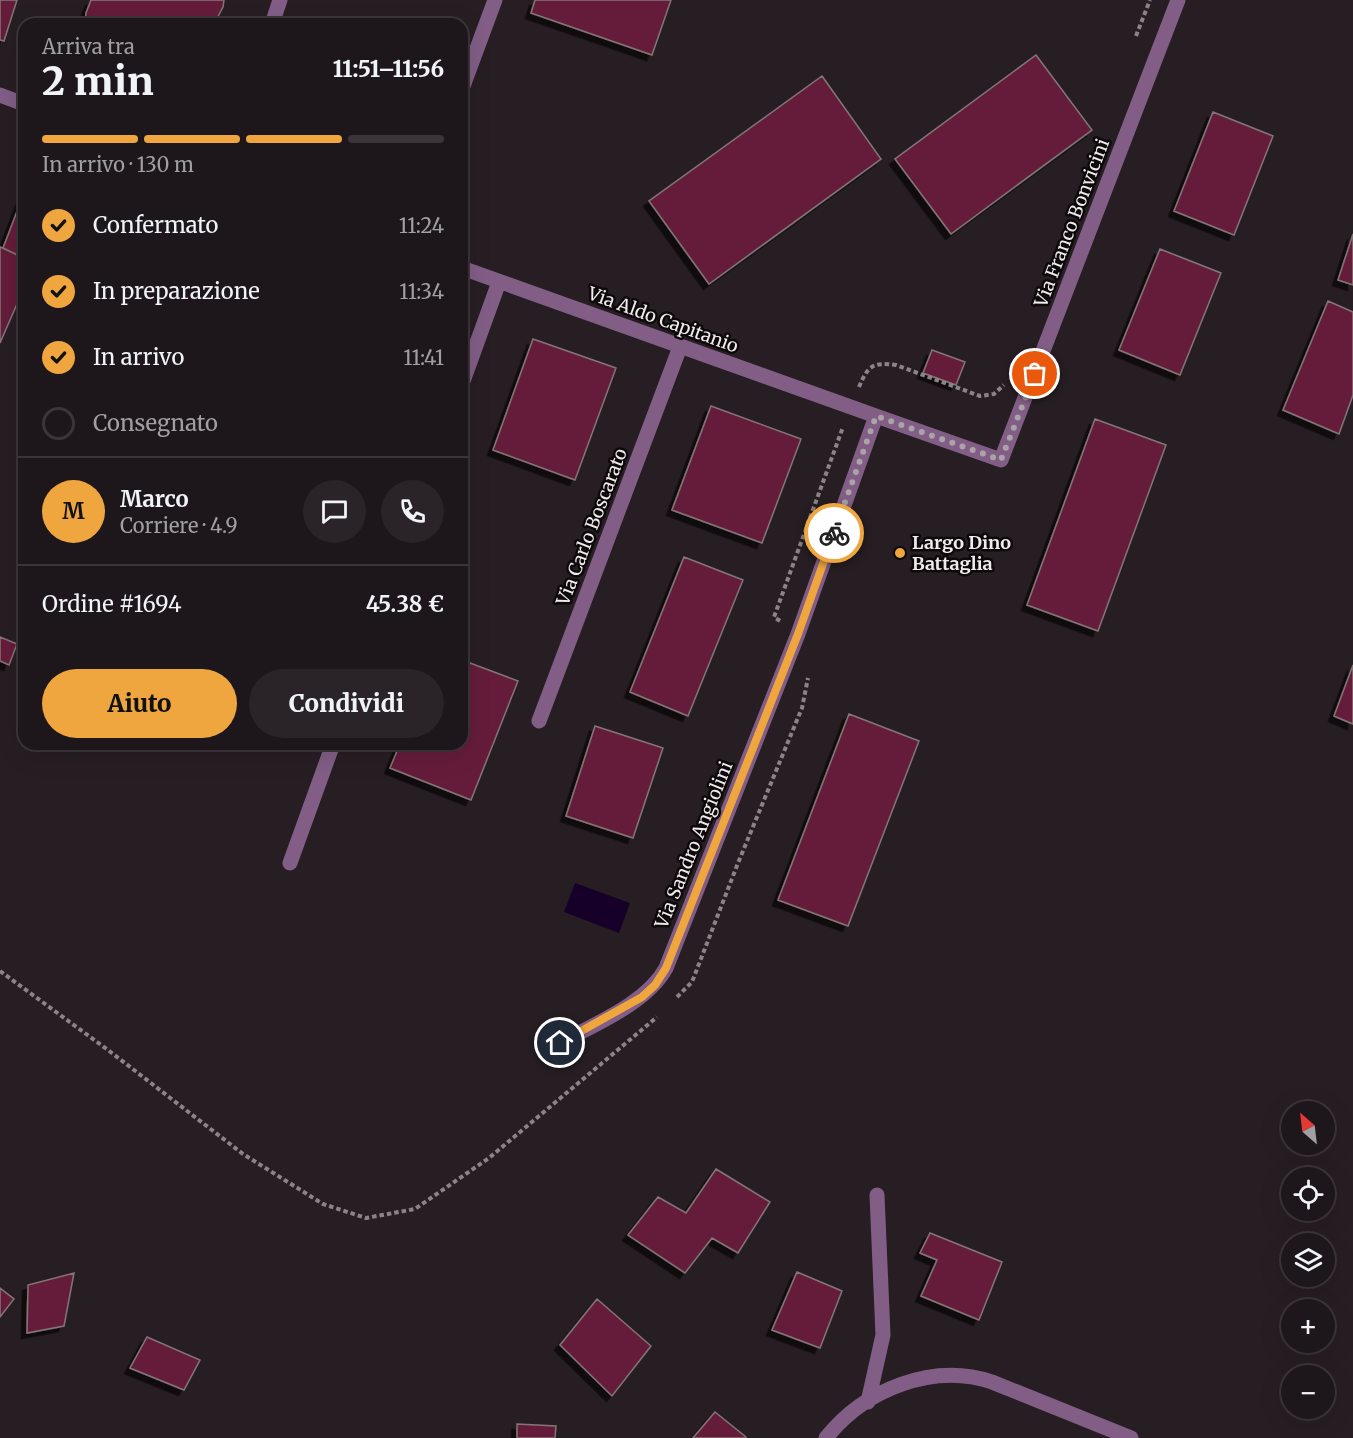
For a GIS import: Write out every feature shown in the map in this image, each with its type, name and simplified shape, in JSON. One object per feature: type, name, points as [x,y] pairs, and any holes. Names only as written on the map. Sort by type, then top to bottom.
[{"type":"street","points":[[274,18],[280,0]]},
{"type":"street","points":[[468,73],[495,0]]},
{"type":"street","name":"Via Franco Bonvicini","points":[[876,416],[1001,460],[1178,0]]},
{"type":"street","points":[[0,95],[18,102]]},
{"type":"street","name":"Via Aldo Capitanio","points":[[468,270],[850,408]]},
{"type":"street","points":[[468,367],[499,282]]},
{"type":"street","name":"Via Carlo Boscarato","points":[[539,721],[680,348]]},
{"type":"street","points":[[850,408],[876,416]]},
{"type":"street","name":"Via Sandro Angiolini","points":[[560,1043],[642,997],[661,977],[798,634],[876,416]]},
{"type":"street","points":[[290,863],[331,750]]},
{"type":"street","points":[[868,1402],[883,1335],[877,1195]]},
{"type":"street","points":[[826,1438],[844,1419],[896,1386],[924,1378],[956,1375],[975,1377],[1065,1410],[1131,1438]]},
{"type":"path","points":[[1135,40],[1150,0]]},
{"type":"path","points":[[798,634],[774,617],[866,370],[884,363],[896,365],[980,396],[994,394],[1007,381]]},
{"type":"path","points":[[675,998],[692,982],[802,708],[808,677]]},
{"type":"path","points":[[0,971],[108,1050],[243,1154],[323,1204],[366,1218],[416,1209],[489,1158],[659,1014]]},
{"type":"shaded area","points":[[575,883],[630,903],[619,933],[564,912]]},
{"type":"building","points":[[0,0],[17,0],[4,41],[0,40]]},
{"type":"building","points":[[91,0],[224,0],[217,18],[86,18]]},
{"type":"building","points":[[535,0],[671,0],[652,55],[531,13]]},
{"type":"building","points":[[1036,55],[1092,130],[951,234],[895,159]]},
{"type":"building","points":[[822,76],[881,159],[709,284],[649,201]]},
{"type":"building","points":[[1213,112],[1273,136],[1234,235],[1174,211]]},
{"type":"building","points":[[18,209],[18,255],[3,248]]},
{"type":"building","points":[[1353,234],[1353,285],[1338,280]]},
{"type":"building","points":[[0,247],[18,255],[18,302],[0,343]]},
{"type":"building","points":[[1160,249],[1221,273],[1180,375],[1119,350]]},
{"type":"building","points":[[1328,301],[1353,312],[1353,395],[1339,434],[1283,410]]},
{"type":"building","points":[[533,339],[616,368],[575,480],[493,450]]},
{"type":"building","points":[[932,350],[965,362],[956,385],[923,373]]},
{"type":"building","points":[[711,406],[801,439],[762,543],[672,510]]},
{"type":"building","points":[[1095,419],[1166,445],[1098,631],[1027,605]]},
{"type":"building","points":[[684,557],[743,580],[688,716],[630,692]]},
{"type":"building","points":[[0,637],[17,644],[9,665],[0,661]]},
{"type":"building","points":[[468,662],[518,681],[471,800],[390,768],[398,750],[468,750]]},
{"type":"building","points":[[1353,665],[1353,724],[1334,716]]},
{"type":"building","points":[[849,714],[919,741],[848,926],[778,900]]},
{"type":"building","points":[[595,726],[663,748],[633,838],[566,816]]},
{"type":"building","points":[[716,1169],[770,1202],[738,1253],[712,1238],[685,1273],[628,1235],[658,1197],[686,1213]]},
{"type":"building","points":[[930,1233],[1002,1262],[979,1320],[921,1296],[937,1260],[920,1253]]},
{"type":"building","points":[[797,1272],[842,1291],[820,1348],[772,1330]]},
{"type":"building","points":[[74,1273],[64,1326],[27,1333],[28,1285]]},
{"type":"building","points":[[0,1288],[14,1299],[0,1317]]},
{"type":"building","points":[[597,1299],[651,1346],[612,1396],[560,1345]]},
{"type":"building","points":[[147,1337],[200,1360],[184,1390],[130,1368]]},
{"type":"building","points":[[715,1412],[746,1437],[693,1438]]},
{"type":"building","points":[[517,1424],[556,1426],[555,1438],[517,1438]]},
{"type":"way so far","points":[[834,533],[876,416],[1001,460],[1035,374]]},
{"type":"place","name":"Largo Dino Battaglia","points":[[900,553]]},
{"type":"route","points":[[560,1043],[642,997],[655,985],[666,968],[798,634],[834,533]]}]
